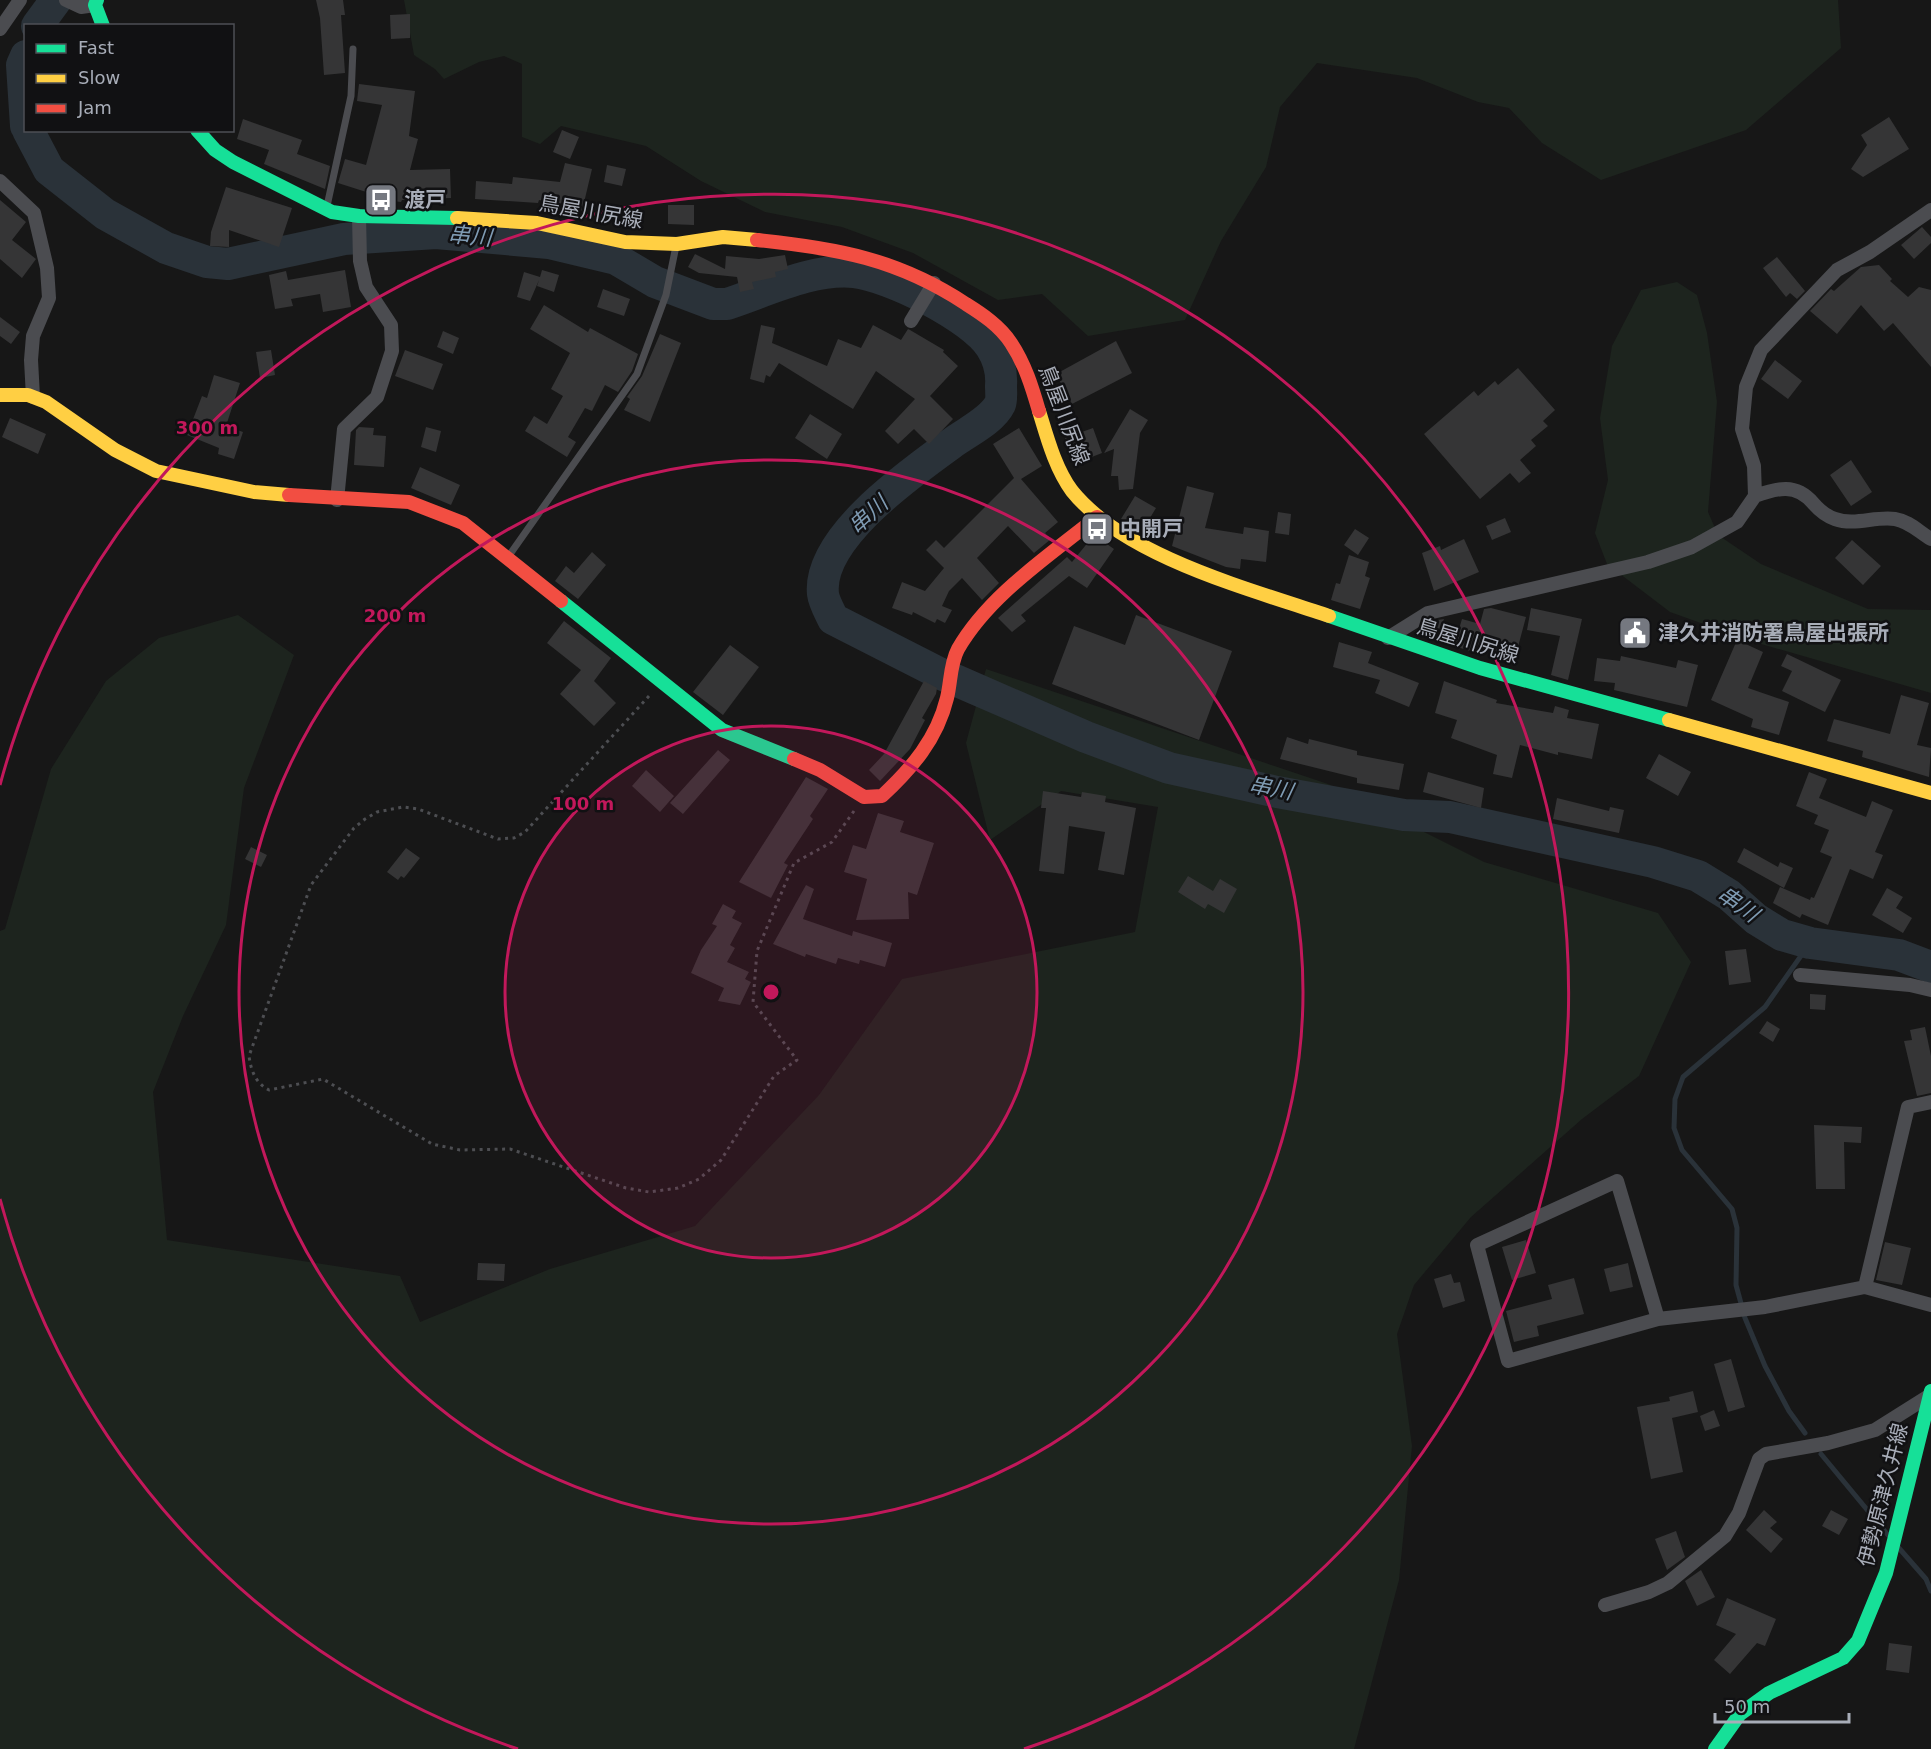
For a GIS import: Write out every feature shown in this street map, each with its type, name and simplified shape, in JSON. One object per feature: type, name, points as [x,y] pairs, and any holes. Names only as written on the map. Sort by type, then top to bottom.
[{"type":"main road","points":[[96,2],[102,24]]},
{"type":"main road","name":"鳥屋川尻線","points":[[199,132],[215,150],[233,162],[326,209],[359,221],[489,218],[537,223],[625,242],[677,244],[723,237],[793,244],[882,261],[986,317],[1010,340],[1027,371],[1051,450],[1071,489],[1097,518],[1124,536],[1169,558],[1388,638],[1480,668],[1931,793]]},
{"type":"main road","points":[[0,395],[33,397],[46,402],[115,450],[156,471],[254,492],[338,500],[409,502],[463,523],[722,730],[820,770],[864,797],[882,796],[916,764],[940,724],[957,652],[974,627],[1026,576],[1097,518]]},
{"type":"main road","name":"伊勢原津久井線","points":[[1715,1749],[1740,1714],[1768,1693],[1844,1658],[1858,1641],[1886,1573],[1930,1393]]},
{"type":"street","points":[[0,29],[20,0]]},
{"type":"street","points":[[66,0],[81,7],[96,2]]},
{"type":"street","points":[[0,182],[34,213],[46,268],[49,298],[33,336],[31,360],[33,397]]},
{"type":"street","points":[[1755,496],[1754,466],[1742,429],[1746,387],[1761,350],[1837,270],[1870,252],[1931,210]]},
{"type":"street","points":[[338,500],[344,429],[377,398],[392,351],[391,325],[371,297],[360,261],[359,221]]},
{"type":"street","points":[[911,321],[931,288]]},
{"type":"street","points":[[1388,638],[1428,613],[1637,565],[1692,547],[1737,522],[1755,496],[1775,489],[1791,488],[1805,494],[1820,511],[1834,519],[1850,522],[1894,519],[1908,523],[1931,539]]},
{"type":"street","points":[[1800,975],[1910,985],[1931,990]]},
{"type":"street","points":[[1865,1287],[1908,1107],[1931,1102]]},
{"type":"street","points":[[1658,1319],[1617,1181],[1477,1245],[1508,1361],[1658,1319],[1765,1307],[1865,1287],[1931,1305]]},
{"type":"street","points":[[1605,1605],[1649,1592],[1668,1583],[1725,1536],[1739,1513],[1759,1459],[1766,1454],[1828,1443],[1875,1430],[1930,1393]]},
{"type":"lane","points":[[326,209],[338,165],[351,96],[353,49]]},
{"type":"lane","points":[[506,559],[637,374],[666,295],[677,244]]},
{"type":"path","points":[[661,682],[525,832],[514,838],[498,839],[418,809],[403,807],[377,812],[354,828],[311,885],[249,1056],[255,1077],[262,1086],[269,1090],[323,1079],[432,1144],[460,1150],[510,1149],[626,1188],[649,1192],[678,1188],[699,1179],[721,1160],[774,1076],[797,1060],[753,1002],[757,951],[794,863],[832,842],[864,797]]},
{"type":"shaded area","points":[[404,0],[1838,0],[1841,48],[1746,130],[1601,180],[1542,143],[1509,108],[1478,102],[1417,78],[1317,63],[1280,107],[1266,167],[1221,241],[1185,320],[1088,336],[1042,294],[998,300],[913,253],[842,227],[765,212],[701,181],[646,146],[561,126],[540,144],[522,137],[522,64],[504,56],[479,62],[444,79],[435,69],[414,55]]},
{"type":"shaded area","points":[[1677,282],[1697,295],[1707,333],[1717,402],[1708,512],[1718,535],[1761,564],[1868,609],[1931,610],[1931,693],[1751,641],[1670,612],[1607,564],[1595,533],[1608,480],[1600,418],[1612,346],[1641,290]]},
{"type":"shaded area","points":[[238,615],[294,655],[244,788],[226,925],[183,1016],[153,1092],[167,1240],[400,1276],[420,1322],[550,1269],[695,1226],[819,1095],[902,979],[1135,932],[1158,807],[1061,791],[990,840],[966,743],[986,669],[1328,784],[1484,862],[1658,913],[1691,962],[1639,1076],[1582,1119],[1471,1217],[1414,1285],[1397,1334],[1412,1446],[1399,1580],[1354,1749],[0,1749],[0,931],[5,929],[51,769],[106,681],[159,638]]},
{"type":"building","points":[[316,0],[343,0],[345,15],[341,15],[345,73],[324,75],[320,18]]},
{"type":"building","points":[[410,14],[410,38],[391,39],[390,15]]},
{"type":"building","points":[[359,84],[415,91],[409,136],[418,139],[410,170],[450,169],[451,198],[402,200],[401,202],[385,200],[385,198],[338,183],[345,159],[366,165],[382,105],[357,101]]},
{"type":"building","points":[[1889,117],[1909,149],[1863,177],[1851,169],[1867,145],[1861,135]]},
{"type":"building","points":[[243,119],[302,140],[297,154],[330,166],[325,189],[264,164],[269,150],[237,139]]},
{"type":"building","points":[[562,130],[579,137],[570,159],[553,152]]},
{"type":"building","points":[[565,163],[592,169],[582,211],[539,200],[538,203],[475,199],[476,181],[512,184],[513,177],[560,182]]},
{"type":"building","points":[[607,165],[626,169],[622,186],[604,182]]},
{"type":"building","points":[[226,187],[292,208],[279,247],[229,230],[229,247],[210,246],[211,232]]},
{"type":"building","points":[[0,200],[26,222],[12,240],[36,259],[22,278],[0,259]]},
{"type":"building","points":[[668,205],[694,205],[694,225],[668,224]]},
{"type":"building","points":[[1922,227],[1931,237],[1931,243],[1914,259],[1901,245]]},
{"type":"building","points":[[695,254],[725,269],[726,256],[759,259],[785,255],[788,269],[775,272],[776,277],[752,282],[754,289],[740,292],[737,277],[699,273],[688,267]]},
{"type":"building","points":[[1777,257],[1805,291],[1797,299],[1790,293],[1786,297],[1763,268]]},
{"type":"building","points":[[1879,265],[1892,279],[1890,281],[1908,297],[1919,287],[1931,290],[1931,367],[1893,323],[1884,331],[1861,305],[1837,334],[1810,311],[1831,289],[1834,291],[1861,267]]},
{"type":"building","points":[[345,270],[351,307],[323,312],[320,294],[291,299],[293,306],[275,309],[269,275],[286,271],[288,280]]},
{"type":"building","points":[[542,270],[559,275],[554,292],[537,286],[539,280],[530,301],[517,297],[524,272],[540,277]]},
{"type":"building","points":[[603,289],[630,299],[624,316],[597,307]]},
{"type":"building","points":[[544,305],[588,332],[590,328],[638,354],[632,371],[618,392],[605,385],[592,411],[585,408],[568,437],[576,442],[567,457],[525,431],[534,416],[547,424],[563,396],[551,389],[570,353],[530,329]]},
{"type":"building","points":[[0,317],[20,332],[11,344],[0,336]]},
{"type":"building","points":[[761,325],[775,328],[772,343],[827,366],[838,339],[861,348],[873,325],[901,340],[908,329],[944,350],[943,352],[958,366],[930,396],[953,419],[929,444],[914,429],[898,444],[885,431],[915,399],[876,371],[853,409],[779,363],[770,377],[766,375],[764,383],[750,379]]},
{"type":"building","points":[[443,331],[459,338],[453,354],[437,347]]},
{"type":"building","points":[[660,334],[681,343],[650,422],[624,410],[630,399],[627,397],[642,376]]},
{"type":"building","points":[[1116,341],[1132,373],[1072,404],[1056,374]]},
{"type":"building","points":[[271,350],[275,375],[260,378],[256,352]]},
{"type":"building","points":[[405,350],[443,364],[433,390],[395,376]]},
{"type":"building","points":[[1775,360],[1802,381],[1788,399],[1761,379]]},
{"type":"building","points":[[1518,368],[1555,410],[1543,421],[1548,426],[1531,440],[1536,446],[1520,460],[1531,473],[1519,483],[1510,473],[1480,499],[1424,434],[1474,391],[1478,396],[1495,381],[1498,385]]},
{"type":"building","points":[[214,375],[240,383],[226,426],[243,432],[234,459],[218,454],[219,448],[187,435],[202,396],[207,398]]},
{"type":"building","points":[[1130,409],[1148,420],[1140,433],[1133,489],[1119,490],[1118,476],[1111,476],[1114,449],[1104,453]]},
{"type":"building","points":[[810,414],[842,434],[827,459],[795,438]]},
{"type":"building","points":[[10,418],[46,434],[38,454],[2,437]]},
{"type":"building","points":[[359,427],[374,428],[373,435],[386,436],[384,467],[354,465],[356,430]]},
{"type":"building","points":[[426,427],[441,431],[436,452],[421,447]]},
{"type":"building","points":[[1019,428],[1042,466],[1021,479],[1058,522],[1045,533],[1051,539],[1034,553],[1008,526],[977,558],[999,583],[982,600],[962,578],[949,591],[942,606],[952,610],[945,623],[937,619],[935,623],[913,612],[912,615],[892,608],[902,582],[925,591],[944,568],[926,550],[936,540],[944,548],[1014,478],[993,444]]},
{"type":"building","points":[[1093,428],[1102,453],[1074,464],[1065,438]]},
{"type":"building","points":[[1851,460],[1872,492],[1851,506],[1830,475]]},
{"type":"building","points":[[420,467],[460,485],[451,505],[411,488]]},
{"type":"building","points":[[1187,486],[1214,493],[1205,528],[1243,534],[1244,527],[1269,531],[1266,562],[1241,559],[1240,569],[1226,567],[1172,546]]},
{"type":"building","points":[[1135,496],[1156,508],[1142,531],[1121,519]]},
{"type":"building","points":[[1278,512],[1291,514],[1289,535],[1275,533]]},
{"type":"building","points":[[1505,518],[1511,532],[1492,540],[1486,526]]},
{"type":"building","points":[[1355,529],[1369,538],[1358,555],[1344,545]]},
{"type":"building","points":[[1094,535],[1114,549],[1087,588],[1069,576],[1021,615],[1026,621],[1012,632],[998,618],[1067,557],[1072,562]]},
{"type":"building","points":[[1464,539],[1479,572],[1434,591],[1422,553],[1440,546],[1441,550]]},
{"type":"building","points":[[1852,540],[1881,566],[1863,585],[1835,558]]},
{"type":"building","points":[[592,552],[606,565],[578,599],[555,581],[566,566],[574,573]]},
{"type":"building","points":[[1349,555],[1369,562],[1365,576],[1370,578],[1360,609],[1331,600],[1336,583],[1340,584]]},
{"type":"building","points":[[1491,608],[1526,617],[1515,658],[1482,648],[1480,654],[1454,646],[1462,619],[1480,624],[1484,609]]},
{"type":"building","points":[[1531,608],[1582,619],[1568,680],[1551,675],[1560,636],[1527,630]]},
{"type":"building","points":[[1136,615],[1232,651],[1199,740],[1052,684],[1074,626],[1125,645]]},
{"type":"building","points":[[1444,619],[1435,640],[1414,632],[1431,621]]},
{"type":"building","points":[[564,621],[611,658],[594,681],[616,703],[594,726],[560,694],[581,670],[547,643]]},
{"type":"building","points":[[1737,640],[1763,652],[1748,688],[1789,702],[1779,735],[1751,727],[1753,719],[1711,700]]},
{"type":"building","points":[[1339,642],[1372,652],[1368,663],[1419,683],[1409,707],[1375,693],[1380,680],[1333,667]]},
{"type":"building","points":[[730,645],[759,667],[723,715],[693,692]]},
{"type":"building","points":[[1787,654],[1841,680],[1825,712],[1782,691],[1792,671],[1781,666]]},
{"type":"building","points":[[1621,656],[1676,668],[1678,660],[1698,665],[1687,707],[1614,690],[1615,683],[1594,681],[1597,658],[1620,661]]},
{"type":"building","points":[[924,681],[937,688],[922,718],[925,720],[910,749],[880,781],[869,770],[884,754]]},
{"type":"building","points":[[1444,681],[1497,700],[1496,703],[1553,713],[1555,706],[1569,710],[1567,718],[1599,724],[1592,759],[1558,752],[1558,755],[1520,745],[1512,778],[1493,774],[1497,755],[1451,738],[1457,720],[1435,713]]},
{"type":"building","points":[[1901,695],[1929,703],[1917,745],[1931,748],[1929,777],[1862,757],[1863,751],[1827,741],[1834,719],[1890,734]]},
{"type":"building","points":[[1287,737],[1308,744],[1309,739],[1357,751],[1357,755],[1404,764],[1399,790],[1357,783],[1357,778],[1280,759]]},
{"type":"building","points":[[718,750],[730,760],[683,814],[670,803]]},
{"type":"building","points":[[1659,754],[1691,772],[1678,796],[1646,778]]},
{"type":"building","points":[[646,770],[674,796],[660,812],[632,786]]},
{"type":"building","points":[[1428,772],[1484,788],[1481,808],[1423,792]]},
{"type":"building","points":[[1809,772],[1827,779],[1819,798],[1866,817],[1872,801],[1893,810],[1875,852],[1883,855],[1873,879],[1850,869],[1828,925],[1802,914],[1800,918],[1773,903],[1780,887],[1810,900],[1811,897],[1814,898],[1832,857],[1820,852],[1829,830],[1814,824],[1818,815],[1796,806]]},
{"type":"building","points":[[806,777],[828,789],[810,816],[813,819],[784,863],[788,865],[771,898],[739,882]]},
{"type":"building","points":[[1043,791],[1081,797],[1082,792],[1106,796],[1105,802],[1136,808],[1124,875],[1098,870],[1105,832],[1069,826],[1064,874],[1039,871],[1046,808],[1041,808]]},
{"type":"building","points":[[1557,798],[1609,811],[1610,807],[1624,810],[1619,833],[1553,819]]},
{"type":"building","points":[[878,813],[904,821],[900,832],[934,843],[917,895],[908,892],[909,919],[856,920],[867,879],[844,872],[853,845],[866,849]]},
{"type":"building","points":[[251,847],[267,855],[261,867],[245,859]]},
{"type":"building","points":[[406,848],[420,858],[404,878],[401,876],[398,880],[387,872]]},
{"type":"building","points":[[1744,848],[1778,867],[1780,862],[1793,868],[1784,888],[1737,862]]},
{"type":"building","points":[[1188,876],[1213,891],[1220,879],[1237,889],[1224,913],[1208,904],[1205,909],[1178,892]]},
{"type":"building","points":[[806,885],[814,889],[803,919],[852,936],[853,931],[892,943],[885,967],[860,960],[859,964],[838,958],[836,964],[806,954],[805,957],[773,944]]},
{"type":"building","points":[[1887,888],[1903,897],[1896,908],[1912,918],[1903,933],[1872,915]]},
{"type":"building","points":[[723,904],[736,911],[732,918],[742,923],[730,945],[735,948],[727,962],[749,972],[745,979],[751,982],[740,1005],[718,1001],[724,988],[691,973],[701,950],[717,926],[712,924]]},
{"type":"building","points":[[1746,949],[1751,982],[1729,985],[1725,951]]},
{"type":"building","points":[[1810,994],[1826,995],[1825,1010],[1810,1009]]},
{"type":"building","points":[[1767,1021],[1780,1029],[1773,1042],[1759,1033]]},
{"type":"building","points":[[1925,1027],[1931,1056],[1931,1093],[1917,1096],[1904,1041],[1912,1040],[1910,1030]]},
{"type":"building","points":[[1814,1125],[1862,1127],[1861,1143],[1844,1142],[1845,1189],[1816,1189]]},
{"type":"building","points":[[1526,1240],[1536,1273],[1512,1280],[1502,1247]]},
{"type":"building","points":[[1885,1242],[1911,1248],[1902,1285],[1876,1280]]},
{"type":"building","points":[[478,1263],[505,1264],[504,1281],[477,1280]]},
{"type":"building","points":[[1628,1263],[1633,1287],[1610,1292],[1604,1269]]},
{"type":"building","points":[[1451,1274],[1454,1283],[1460,1282],[1465,1301],[1443,1308],[1434,1279]]},
{"type":"building","points":[[1574,1278],[1584,1314],[1537,1326],[1539,1336],[1514,1342],[1506,1311],[1552,1299],[1548,1285]]},
{"type":"building","points":[[1731,1359],[1745,1407],[1728,1412],[1714,1364]]},
{"type":"building","points":[[1693,1391],[1698,1412],[1672,1418],[1683,1472],[1651,1479],[1637,1407],[1670,1401],[1669,1397]]},
{"type":"building","points":[[1714,1410],[1720,1426],[1705,1431],[1700,1416]]},
{"type":"building","points":[[1764,1510],[1777,1522],[1770,1528],[1783,1539],[1771,1553],[1746,1530]]},
{"type":"building","points":[[1831,1510],[1848,1519],[1839,1535],[1822,1526]]},
{"type":"building","points":[[1676,1531],[1685,1557],[1667,1570],[1655,1539]]},
{"type":"building","points":[[1701,1570],[1715,1597],[1697,1606],[1685,1581]]},
{"type":"building","points":[[1727,1598],[1776,1619],[1765,1646],[1757,1643],[1730,1674],[1714,1660],[1736,1634],[1716,1625]]},
{"type":"building","points":[[1889,1643],[1912,1646],[1909,1673],[1886,1670]]},
{"type":"waterway","name":"串川","points":[[38,24],[56,0]]},
{"type":"waterway","name":"串川","points":[[24,60],[22,65],[24,96]]},
{"type":"waterway","name":"串川","points":[[29,132],[49,170],[105,214],[166,248],[207,262],[228,264],[344,239],[436,233],[549,243],[616,259],[655,282],[713,304],[727,304],[822,273],[854,272],[888,281],[949,311],[981,335],[998,360],[1001,402],[986,420],[916,470],[871,507],[851,528],[835,550],[825,572],[823,594],[833,619],[939,673],[1086,737],[1169,768],[1277,792],[1404,815],[1450,817],[1653,862],[1698,876],[1729,895],[1756,919],[1782,935],[1810,943],[1899,955],[1931,967]]},
{"type":"waterway","points":[[1805,1433],[1789,1411],[1765,1366],[1745,1318],[1736,1285],[1737,1228],[1732,1209],[1682,1150],[1674,1128],[1675,1099],[1683,1077],[1765,1007],[1810,943]]},
{"type":"waterway","points":[[1821,1454],[1888,1535]]},
{"type":"waterway","points":[[1898,1547],[1926,1579],[1931,1591]]},
{"type":"traffic: fast","points":[[97,0],[95,5],[102,24]]},
{"type":"traffic: fast","points":[[199,132],[215,150],[233,162],[332,212],[359,216],[457,218]]},
{"type":"traffic: fast","points":[[561,601],[722,730],[794,759]]},
{"type":"traffic: fast","points":[[1329,616],[1480,668],[1669,720]]},
{"type":"traffic: fast","points":[[1715,1749],[1740,1714],[1769,1693],[1843,1658],[1858,1641],[1886,1573],[1931,1391]]},
{"type":"traffic: slow","points":[[457,218],[537,223],[625,242],[677,244],[723,237],[757,240]]},
{"type":"traffic: slow","points":[[0,395],[28,395],[46,402],[115,450],[156,471],[254,492],[289,495]]},
{"type":"traffic: slow","points":[[1039,411],[1056,462],[1072,491],[1095,514],[1123,535],[1191,568],[1329,616]]},
{"type":"traffic: slow","points":[[1669,720],[1931,793]]},
{"type":"traffic: jam","points":[[757,240],[813,247],[866,258],[916,276],[966,304],[984,316],[1007,337],[1024,367],[1039,411]]},
{"type":"traffic: jam","points":[[289,495],[409,502],[463,523],[561,601]]},
{"type":"traffic: jam","points":[[794,759],[820,770],[864,797],[882,796],[922,752],[937,727],[947,698],[955,655],[971,629],[1021,577],[1097,517]]},
{"type":"place","name":"渡戸","points":[[381,200]]},
{"type":"place","name":"中開戸","points":[[1097,529]]},
{"type":"place","name":"津久井消防署鳥屋出張所","points":[[1635,633]]}]
